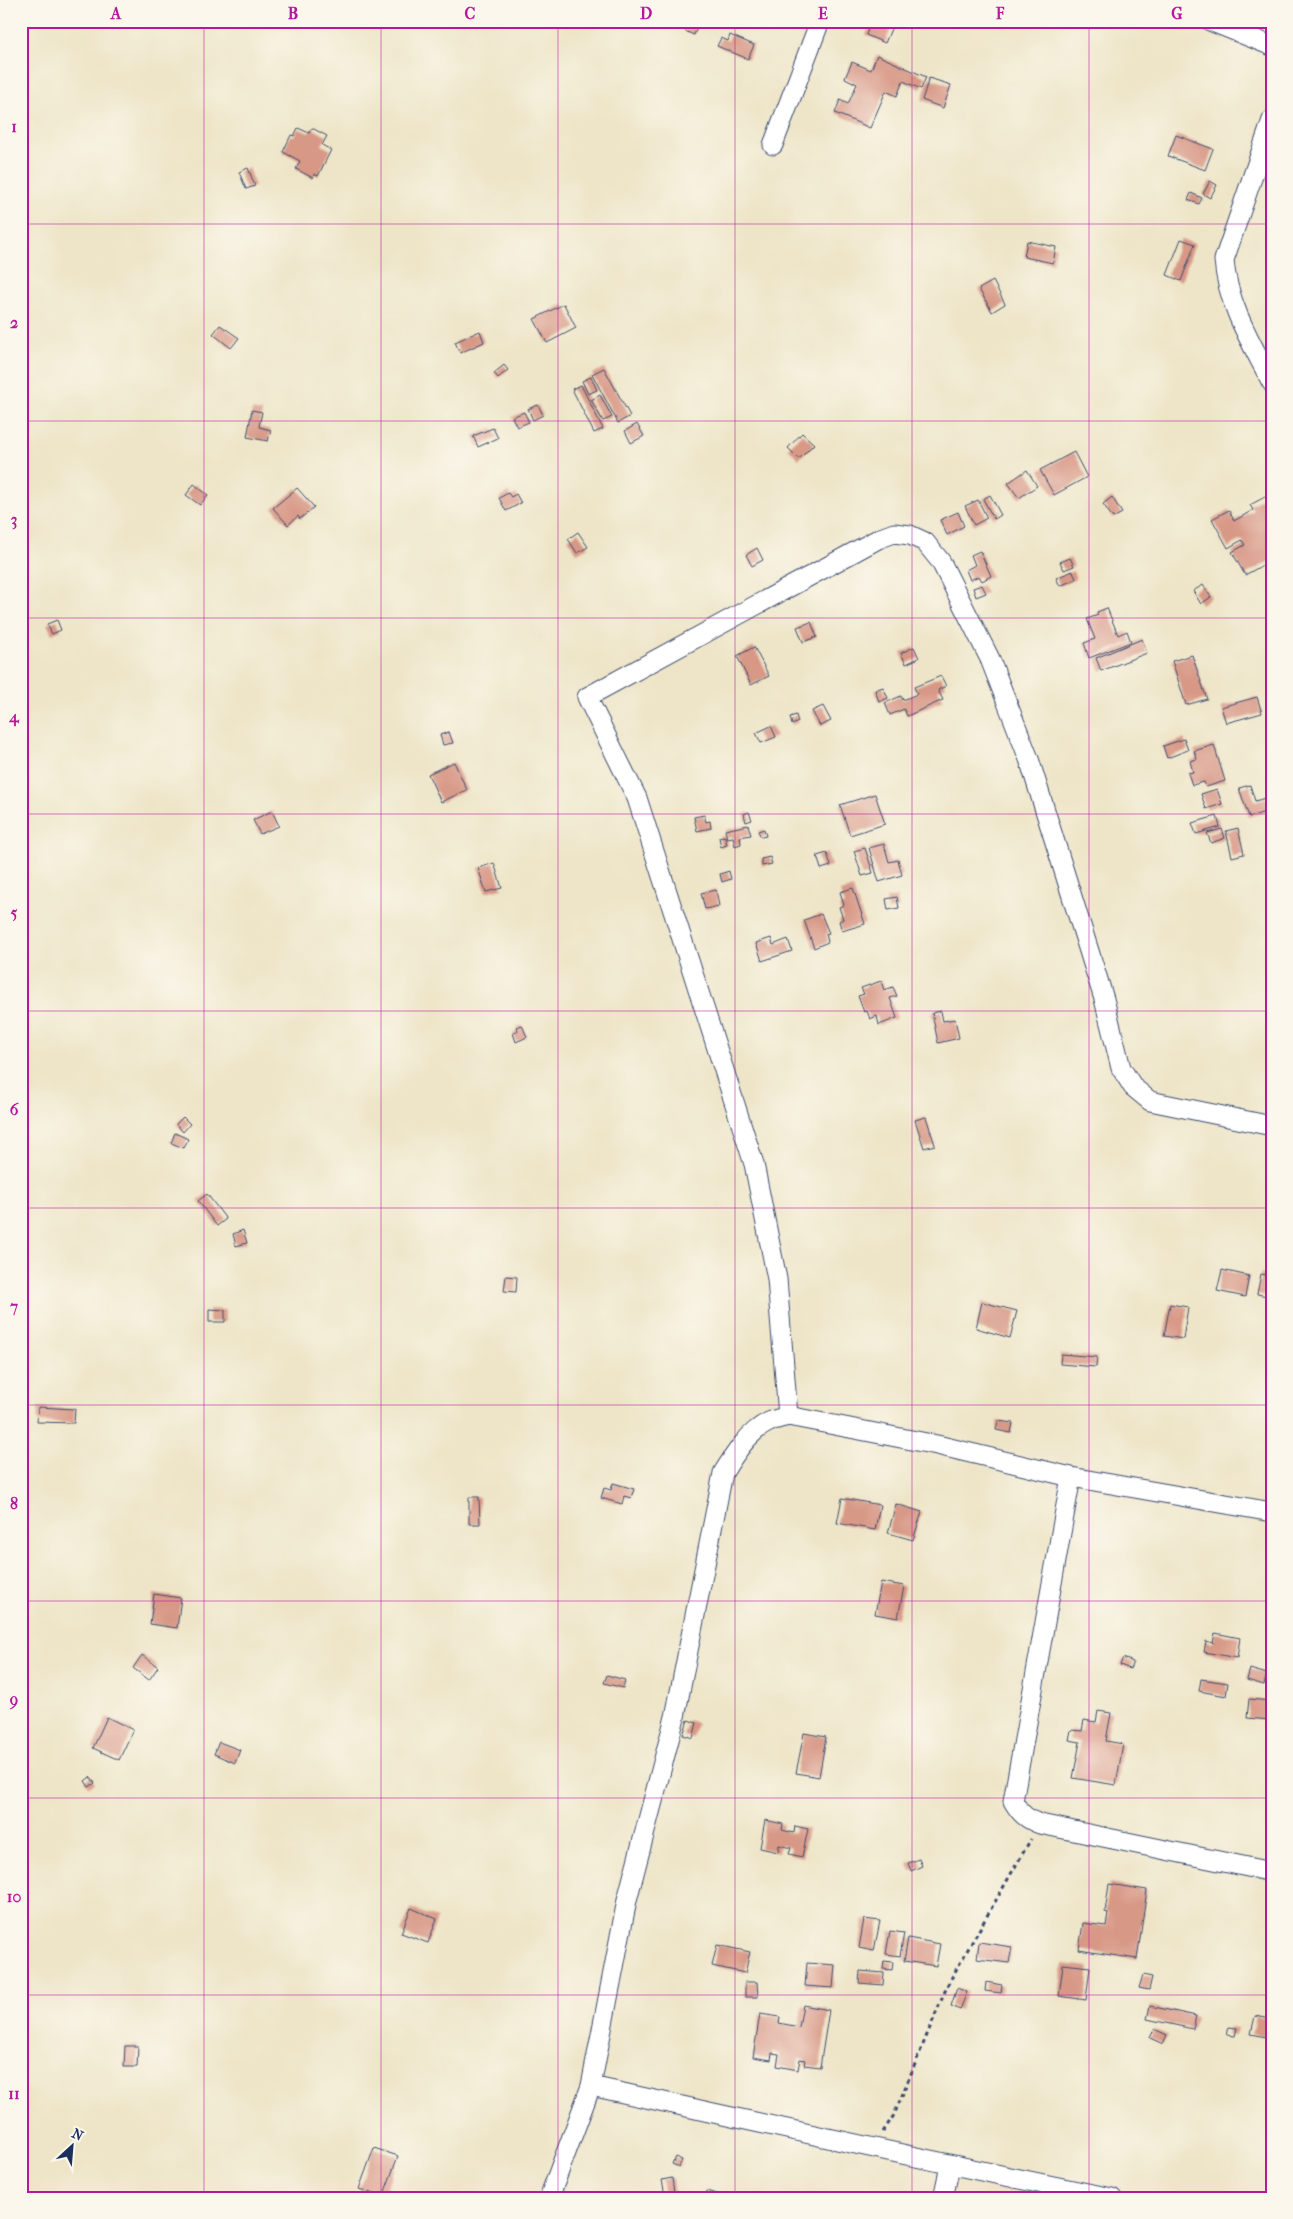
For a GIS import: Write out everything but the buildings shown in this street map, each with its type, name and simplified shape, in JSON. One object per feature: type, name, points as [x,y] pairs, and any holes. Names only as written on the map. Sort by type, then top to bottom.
[{"type":"street","points":[[772,145],[820,21]]},
{"type":"street","points":[[1210,21],[1272,46]]},
{"type":"street","points":[[1272,120],[1224,260],[1225,282],[1236,312],[1272,382]]},
{"type":"street","points":[[788,1416],[777,1279],[754,1164],[637,798],[587,697],[878,539],[894,532],[910,535],[925,542],[941,562],[990,659],[1029,759],[1104,999],[1121,1068],[1134,1088],[1150,1101],[1272,1126]]},
{"type":"street","points":[[549,2198],[591,2086],[627,1900],[675,1717],[723,1473],[736,1452],[751,1436],[767,1422],[788,1416],[937,1445],[1071,1477],[1272,1512]]},
{"type":"street","points":[[1071,1477],[1013,1801],[1019,1812],[1029,1820],[1040,1824],[1272,1872]]},
{"type":"street","points":[[591,2086],[873,2147],[950,2166],[1112,2198]]},
{"type":"street","points":[[943,2198],[950,2166]]},
{"type":"path","points":[[873,2147],[894,2115],[948,1984],[1040,1824]]}]
